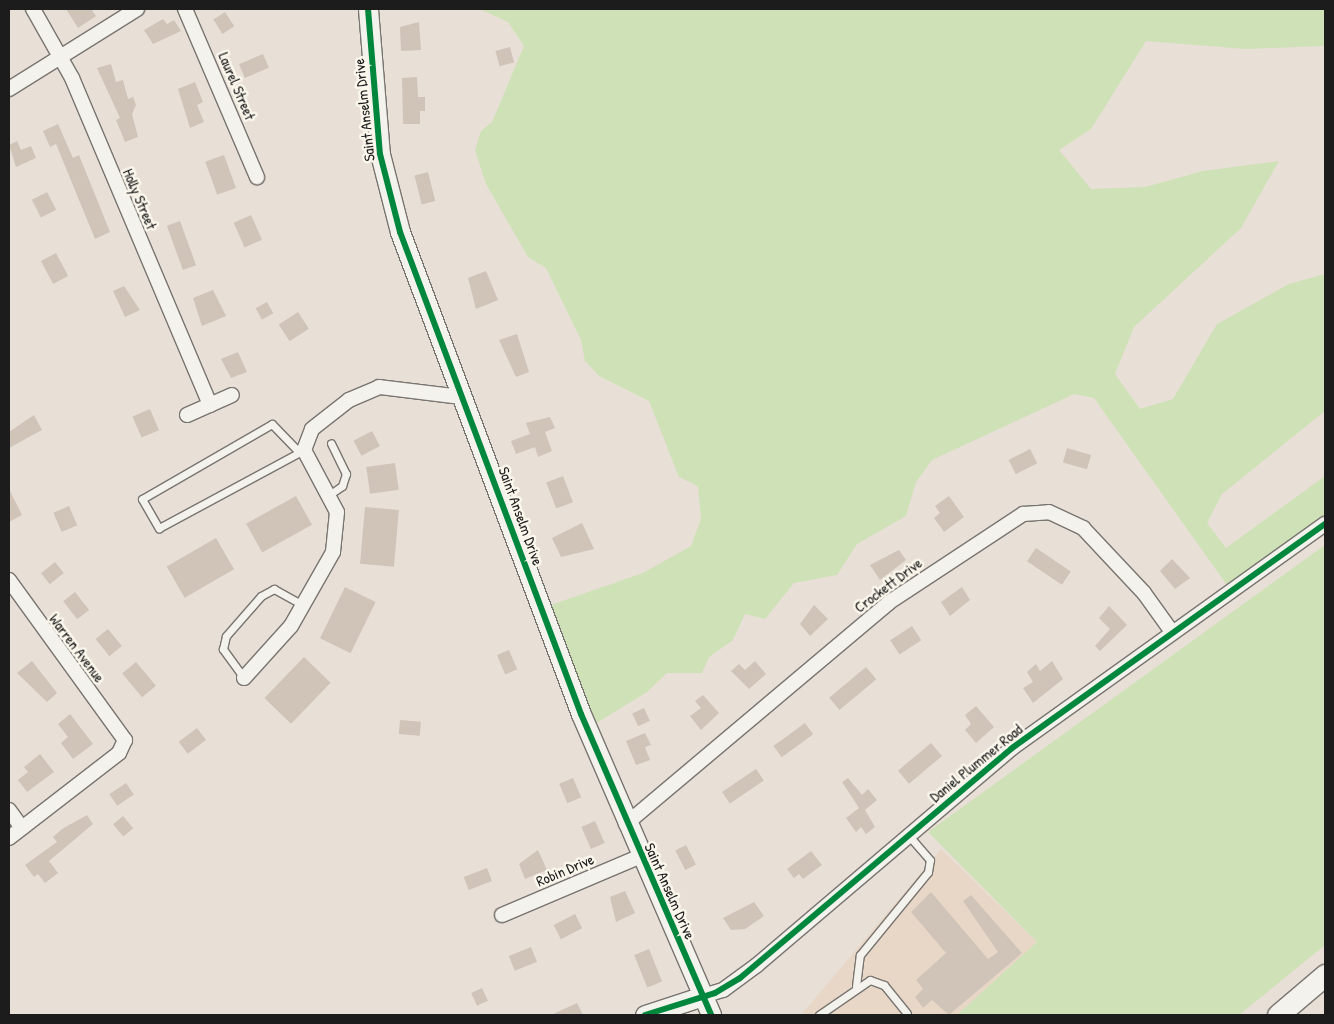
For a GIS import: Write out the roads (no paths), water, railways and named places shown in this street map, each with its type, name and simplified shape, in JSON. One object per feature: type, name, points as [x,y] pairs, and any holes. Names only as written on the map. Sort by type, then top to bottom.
[{"type":"main road","points":[[1278,1015],[1325,975]]},
{"type":"street","name":"Holly Street","points":[[33,9],[61,56],[210,405]]},
{"type":"street","points":[[9,89],[137,9]]},
{"type":"street","name":"Laurel Street","points":[[185,9],[257,177]]},
{"type":"street","name":"Saint Anselm Drive","points":[[368,9],[386,185],[462,397],[575,700],[626,824],[711,1015]]},
{"type":"street","points":[[244,678],[305,606],[328,565],[336,537],[337,512],[301,451],[306,437],[323,417],[370,390],[402,386],[462,397]]},
{"type":"street","points":[[186,415],[232,395]]},
{"type":"street","name":"Crockett Drive","points":[[626,824],[888,603],[1023,514],[1049,512],[1083,528],[1144,593],[1172,632]]},
{"type":"street","name":"Daniel Plummer Road","points":[[645,1015],[723,990],[751,970],[1012,748],[1325,524]]},
{"type":"street","name":"Warren Avenue","points":[[9,580],[125,740],[119,753],[22,828]]},
{"type":"street","points":[[9,810],[22,828],[9,838]]},
{"type":"street","name":"Robin Drive","points":[[502,915],[641,856]]},
{"type":"lane","points":[[272,424],[301,451],[158,528],[142,499],[272,424]]},
{"type":"lane","points":[[328,494],[342,486],[346,474],[331,443]]},
{"type":"lane","points":[[244,678],[223,649],[226,636],[261,596],[274,589],[305,606]]},
{"type":"lane","points":[[856,986],[860,955],[928,872],[930,860],[909,836]]},
{"type":"lane","points":[[819,1015],[856,986],[870,980],[884,985],[907,1013]]}]
